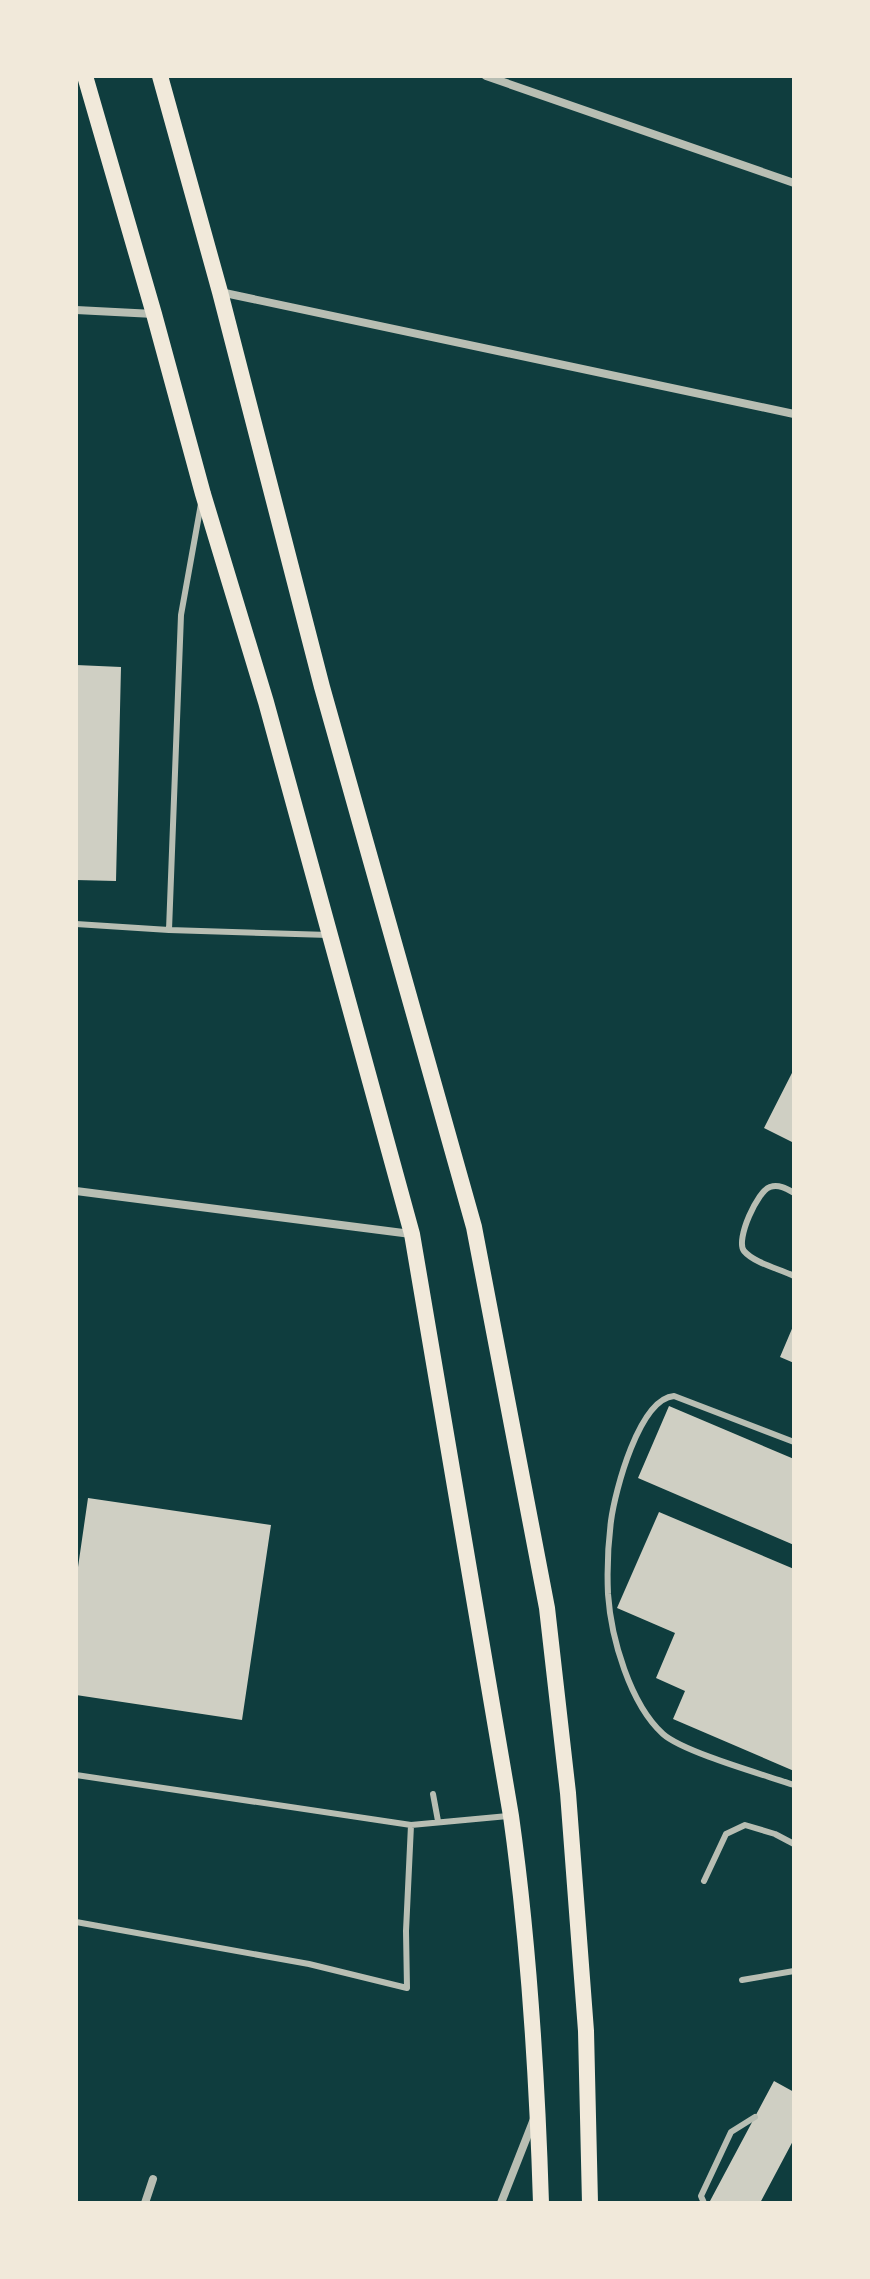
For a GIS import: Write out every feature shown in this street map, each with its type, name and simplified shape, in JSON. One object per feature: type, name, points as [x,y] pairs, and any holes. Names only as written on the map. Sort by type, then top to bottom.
[{"type":"main road","points":[[85,76],[203,494],[266,702],[412,1234],[511,1816],[523,1903],[538,2107],[541,2203]]},
{"type":"main road","points":[[160,76],[220,292],[322,687],[474,1227],[547,1608],[568,1793],[586,2031],[590,2203]]},
{"type":"street","points":[[486,76],[794,183]]},
{"type":"street","points":[[519,87],[523,76]]},
{"type":"street","points":[[220,292],[794,414]]},
{"type":"street","points":[[76,310],[154,314]]},
{"type":"street","points":[[76,1191],[412,1234]]},
{"type":"street","points":[[501,2203],[538,2107]]},
{"type":"street","points":[[145,2203],[153,2179]]},
{"type":"lane","points":[[169,930],[181,615],[203,494]]},
{"type":"lane","points":[[76,924],[329,935]]},
{"type":"lane","points":[[794,1193],[772,1186],[763,1190],[741,1235],[740,1246],[746,1254],[794,1276]]},
{"type":"lane","points":[[794,1442],[674,1396],[664,1397],[653,1407],[633,1441],[611,1519],[608,1593],[614,1632],[637,1702],[665,1735],[696,1750],[794,1785]]},
{"type":"lane","points":[[76,1775],[411,1825],[511,1816]]},
{"type":"lane","points":[[433,1794],[438,1821]]},
{"type":"lane","points":[[76,1922],[309,1964],[407,1988],[411,1825]]},
{"type":"lane","points":[[704,1881],[726,1834],[745,1825],[775,1834],[794,1844]]},
{"type":"lane","points":[[742,1980],[794,1971]]},
{"type":"lane","points":[[704,2203],[701,2196],[731,2132],[755,2117]]},
{"type":"building","points":[[76,665],[121,667],[116,881],[76,880]]},
{"type":"building","points":[[794,1069],[794,1143],[764,1128]]},
{"type":"building","points":[[794,1324],[794,1363],[780,1357]]},
{"type":"building","points":[[669,1406],[794,1459],[794,1545],[638,1478]]},
{"type":"building","points":[[88,1498],[271,1525],[242,1720],[76,1695],[76,1581]]},
{"type":"building","points":[[659,1512],[794,1569],[794,1771],[673,1719],[685,1691],[656,1678],[675,1633],[617,1608]]},
{"type":"building","points":[[774,2081],[794,2092],[794,2139],[760,2203],[713,2203],[710,2201]]}]
